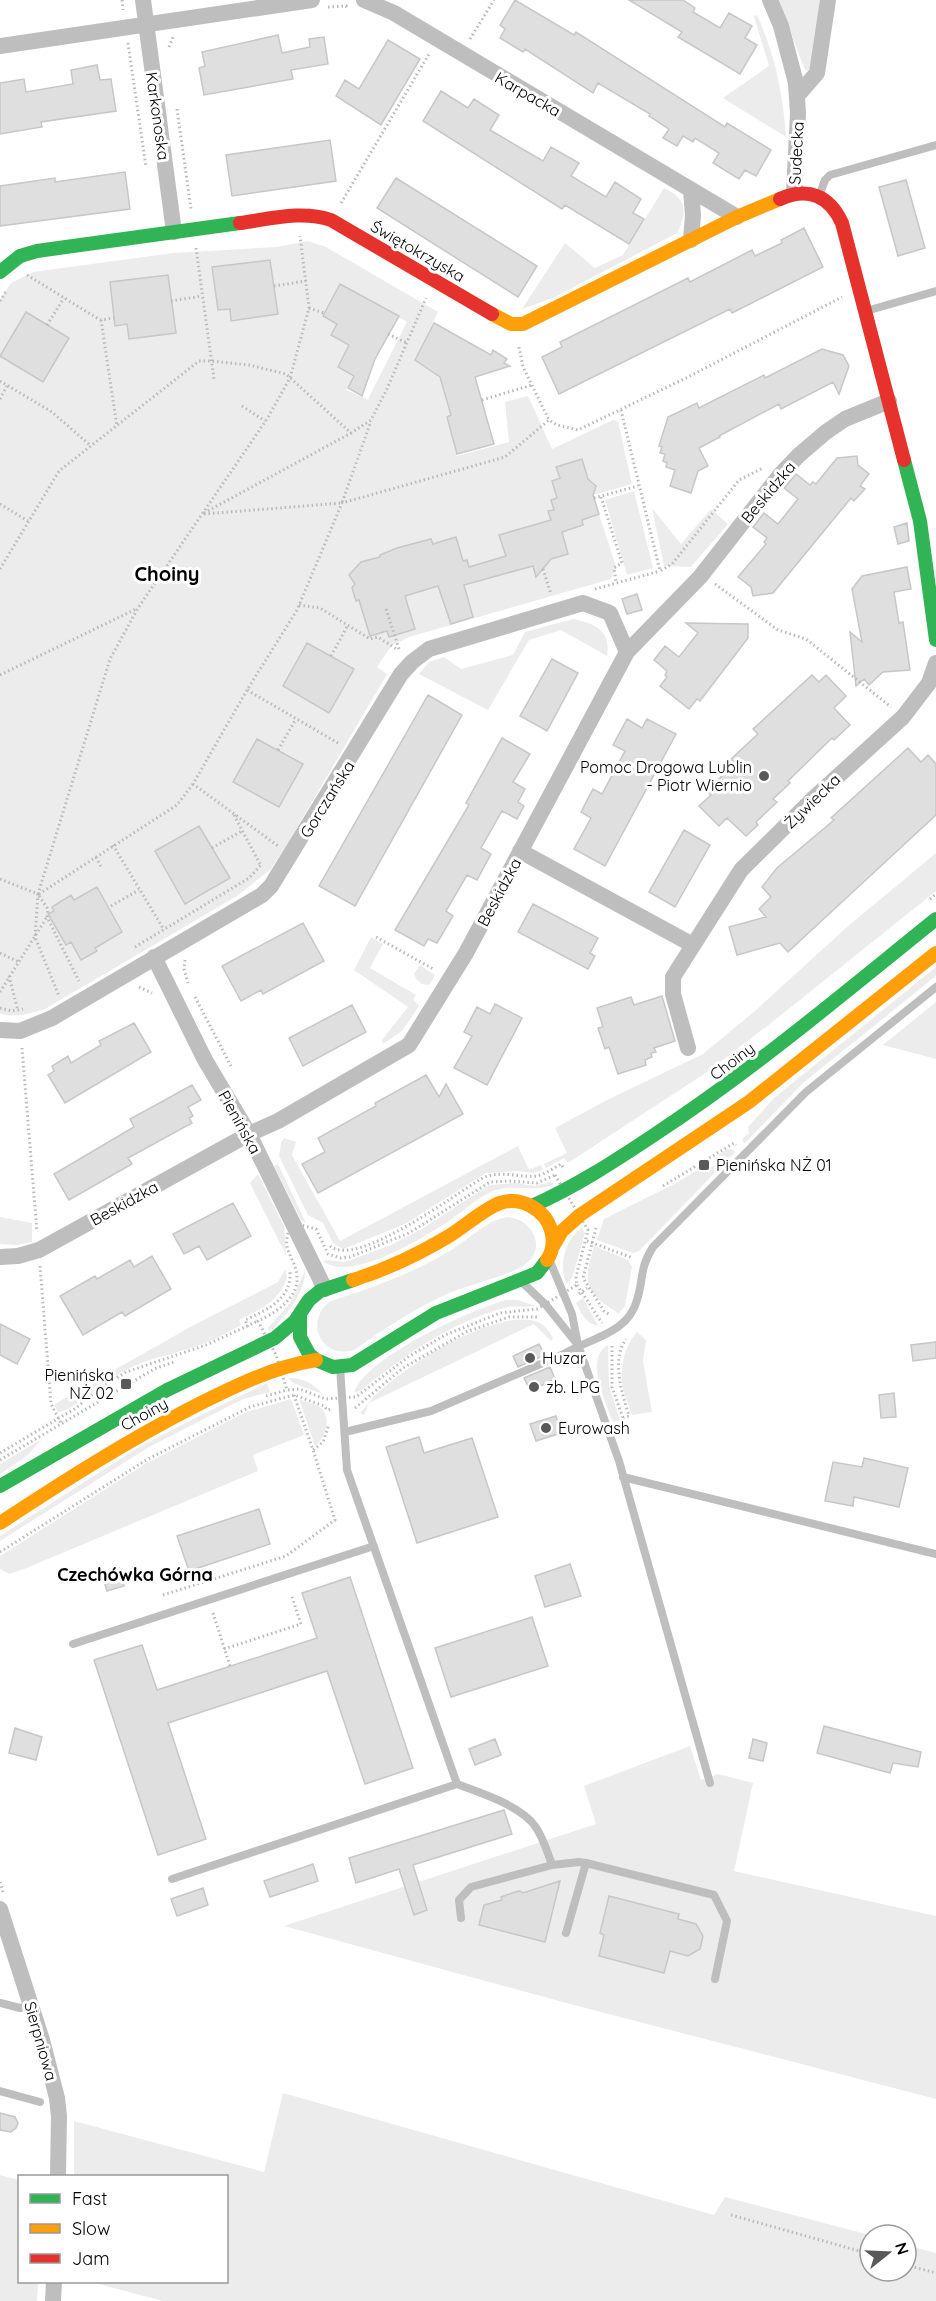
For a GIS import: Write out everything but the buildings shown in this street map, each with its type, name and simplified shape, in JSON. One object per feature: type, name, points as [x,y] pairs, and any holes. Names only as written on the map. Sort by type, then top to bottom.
[{"type":"street","name":"Karkonoska","points":[[143,0],[174,232]]},
{"type":"street","points":[[0,46],[312,0]]},
{"type":"street","name":"Karpacka","points":[[364,0],[394,13],[737,217]]},
{"type":"street","name":"Sudecka","points":[[770,0],[781,26],[796,83],[798,113],[794,193],[819,197],[829,202],[836,210],[842,223],[866,311]]},
{"type":"street","points":[[797,96],[817,73],[828,0]]},
{"type":"street","points":[[691,190],[693,215],[691,240]]},
{"type":"street","name":"Świętokrzyska","points":[[4,268],[20,256],[37,251],[317,215],[331,220],[511,324],[523,324],[737,217],[794,193]]},
{"type":"street","points":[[866,311],[920,521],[936,640]]},
{"type":"street","name":"Beskidzka","points":[[0,1257],[18,1256],[39,1250],[249,1134],[278,1121],[409,1045],[461,962],[627,652],[700,577],[780,475],[799,455],[825,432],[845,419],[889,400]]},
{"type":"street","name":"Gorczańska","points":[[0,1030],[20,1031],[34,1027],[62,1002],[154,957],[262,895],[271,886],[285,852],[355,753],[401,674],[412,662],[429,650],[583,603],[610,613],[627,652]]},
{"type":"street","name":"Żywiecka","points":[[688,1048],[673,994],[673,977],[741,870],[814,798],[903,717],[925,690],[935,671],[936,663]]},
{"type":"street","points":[[520,851],[693,945]]},
{"type":"street","name":"Choiny","points":[[532,1206],[565,1191],[728,1085],[936,919]]},
{"type":"street","points":[[300,1314],[302,1343],[316,1360],[333,1367],[340,1367],[359,1362],[436,1313],[537,1273],[551,1253],[562,1231],[580,1215],[749,1102],[936,953]]},
{"type":"street","name":"Pienińska","points":[[154,957],[205,1060],[249,1134],[325,1289]]},
{"type":"street","points":[[325,1289],[407,1260],[446,1238],[499,1203],[516,1201],[542,1212],[553,1236],[551,1253]]},
{"type":"street","name":"Choiny","points":[[0,1486],[167,1390],[275,1338],[290,1327],[312,1296],[325,1289]]},
{"type":"street","name":"Choiny","points":[[0,1523],[94,1462],[170,1419],[263,1374],[297,1362],[316,1360]]},
{"type":"street","name":"Sierpniowa","points":[[0,1909],[57,2098],[60,2116],[58,2175]]},
{"type":"street","points":[[53,2301],[54,2283]]},
{"type":"lane","points":[[819,197],[825,180],[830,175],[936,145]]},
{"type":"lane","points":[[866,311],[936,291]]},
{"type":"lane","points":[[345,1432],[431,1411],[618,1329],[628,1318],[637,1301],[644,1262],[653,1247],[806,1092],[936,987]]},
{"type":"lane","points":[[551,1253],[576,1329],[578,1345],[623,1477],[710,1783]]},
{"type":"lane","points":[[521,1281],[546,1305],[578,1345]]},
{"type":"lane","points":[[340,1367],[347,1470],[457,1784]]},
{"type":"lane","points":[[623,1477],[936,1554]]},
{"type":"lane","points":[[73,1644],[374,1546]]},
{"type":"lane","points":[[172,1879],[457,1784],[506,1803],[534,1824],[552,1864]]},
{"type":"lane","points":[[566,1933],[586,1863]]},
{"type":"lane","points":[[461,1918],[459,1900],[471,1887],[552,1864],[586,1863],[714,1895],[727,1921],[715,1979]]},
{"type":"lane","points":[[0,2003],[20,2008],[31,2006]]},
{"type":"lane","points":[[0,2091],[40,2102]]},
{"type":"path","points":[[122,0],[146,167]]},
{"type":"path","points":[[461,54],[494,0]]},
{"type":"path","points":[[331,220],[438,39]]},
{"type":"path","points":[[62,1002],[35,937],[38,894],[110,659],[138,608],[266,421],[290,378],[309,308],[299,232],[306,232]]},
{"type":"path","points":[[196,248],[214,379]]},
{"type":"path","points":[[4,268],[64,298],[101,320],[114,318]]},
{"type":"path","points":[[274,286],[306,281]]},
{"type":"path","points":[[519,347],[523,367],[549,420],[578,430],[841,297],[860,291]]},
{"type":"path","points":[[171,301],[202,296]]},
{"type":"path","points":[[38,894],[177,805],[193,784],[299,605],[342,503],[371,420],[387,389],[427,296]]},
{"type":"path","points":[[47,325],[64,298]]},
{"type":"path","points":[[309,308],[324,313]]},
{"type":"path","points":[[101,320],[117,427]]},
{"type":"path","points":[[388,334],[407,343]]},
{"type":"path","points":[[0,569],[59,471],[199,361],[212,360],[249,365],[286,374],[351,433]]},
{"type":"path","points":[[0,381],[52,412],[92,446]]},
{"type":"path","points":[[482,400],[532,385]]},
{"type":"path","points":[[1,398],[8,386]]},
{"type":"path","points":[[242,405],[266,421]]},
{"type":"path","points":[[621,410],[660,571],[672,564],[739,480],[771,464]]},
{"type":"path","points":[[203,514],[371,420]]},
{"type":"path","points":[[203,514],[342,503],[505,458],[549,420]]},
{"type":"path","points":[[594,498],[638,486]]},
{"type":"path","points":[[601,496],[622,563],[614,568],[616,582]]},
{"type":"path","points":[[0,504],[28,521]]},
{"type":"path","points":[[543,569],[554,601]]},
{"type":"path","points":[[700,577],[713,582],[778,630],[806,639],[903,717]]},
{"type":"path","points":[[299,605],[320,608],[370,639],[378,637],[399,651],[393,658]]},
{"type":"path","points":[[0,675],[138,608]]},
{"type":"path","points":[[331,656],[348,625]]},
{"type":"path","points":[[247,690],[355,753]]},
{"type":"path","points":[[278,750],[296,719]]},
{"type":"path","points":[[337,743],[344,733]]},
{"type":"path","points":[[193,784],[285,852]]},
{"type":"path","points":[[233,813],[261,866]]},
{"type":"path","points":[[212,848],[242,831]]},
{"type":"path","points":[[284,838],[285,852]]},
{"type":"path","points":[[113,846],[164,930]]},
{"type":"path","points":[[273,853],[285,852]]},
{"type":"path","points":[[96,857],[102,867]]},
{"type":"path","points":[[130,950],[249,878],[267,860]]},
{"type":"path","points":[[0,879],[38,894],[48,909],[47,917],[0,992]]},
{"type":"path","points":[[111,906],[140,890]]},
{"type":"path","points":[[928,901],[936,894]]},
{"type":"path","points":[[47,917],[80,981]]},
{"type":"path","points":[[376,937],[440,973]]},
{"type":"path","points":[[0,953],[19,962]]},
{"type":"path","points":[[190,953],[185,960],[184,969],[188,982],[234,1071]]},
{"type":"path","points":[[9,976],[18,1010],[51,1404],[59,1421]]},
{"type":"path","points":[[72,986],[88,976]]},
{"type":"path","points":[[135,986],[145,988],[154,994]]},
{"type":"path","points":[[62,1002],[65,990]]},
{"type":"path","points":[[52,998],[62,1002]]},
{"type":"path","points":[[0,1008],[12,1011],[31,1008]]},
{"type":"path","points":[[330,1246],[334,1250],[345,1252],[387,1236],[424,1217],[488,1176],[512,1174],[540,1176],[561,1164]]},
{"type":"path","points":[[328,1254],[340,1258],[350,1257],[397,1239],[444,1212],[489,1182],[537,1183],[564,1169]]},
{"type":"path","points":[[555,1175],[588,1227],[587,1241],[576,1277],[577,1285],[612,1343],[612,1387],[623,1418],[620,1435],[612,1443]]},
{"type":"path","points":[[595,1232],[583,1278],[587,1288],[604,1311],[611,1316],[624,1340],[619,1385],[629,1416],[623,1418]]},
{"type":"path","points":[[587,1241],[644,1262]]},
{"type":"path","points":[[245,1320],[280,1301],[289,1284],[290,1271]]},
{"type":"path","points":[[566,1298],[577,1285]]},
{"type":"path","points":[[427,1345],[466,1325],[500,1313],[537,1309],[587,1288]]},
{"type":"path","points":[[327,1410],[357,1408],[404,1368],[427,1352],[466,1332],[504,1318],[544,1318],[553,1313]]},
{"type":"path","points":[[0,1453],[59,1421],[126,1372],[206,1345],[258,1321]]},
{"type":"path","points":[[163,1594],[286,1556],[334,1520],[294,1395]]},
{"type":"path","points":[[0,1552],[148,1459],[250,1407],[294,1395],[324,1406],[327,1410],[329,1427],[326,1437],[319,1447],[313,1450]]},
{"type":"path","points":[[224,1649],[301,1624],[292,1597]]},
{"type":"path","points":[[210,1605],[230,1666]]},
{"type":"path","points":[[731,2215],[858,2251]]},
{"type":"path","points":[[918,2268],[936,2273]]},
{"type":"shaded area","points":[[779,0],[822,0],[811,69],[807,71],[804,68]]},
{"type":"shaded area","points":[[757,15],[769,44],[777,74],[786,137],[723,98],[769,66],[754,16]]},
{"type":"shaded area","points":[[664,188],[672,192],[683,206],[683,218],[677,233],[553,298],[522,309],[565,243],[595,268],[623,255]]},
{"type":"shaded area","points":[[308,241],[326,247],[438,312],[415,360],[440,377],[451,415],[447,417],[457,456],[509,442],[505,402],[528,396],[552,449],[613,420],[618,421],[632,484],[593,495],[616,567],[611,579],[409,637],[391,646],[377,667],[387,674],[271,869],[237,896],[45,1009],[28,1014],[5,1015],[0,1013],[0,299],[11,283],[33,272],[173,253],[276,247]],"holes":[[[340,284],[407,322],[368,399],[371,401],[346,390],[353,377],[338,367],[349,345],[337,324],[323,316]]]},
{"type":"shaded area","points":[[634,491],[653,568],[627,575],[605,500]]},
{"type":"shaded area","points":[[652,508],[681,544],[711,509],[728,524],[691,567],[664,566]]},
{"type":"shaded area","points":[[573,619],[589,623],[604,634],[608,647],[607,656],[561,630],[529,640],[488,710],[419,674],[429,662],[444,657],[461,669],[513,655],[525,632]]},
{"type":"shaded area","points":[[936,853],[936,891],[707,1072],[568,1163],[564,1158],[546,1168],[544,1164],[567,1153],[555,1128],[703,1054],[756,1010],[847,927]]},
{"type":"shaded area","points":[[371,937],[383,944],[370,968],[416,995],[413,999],[419,1006],[402,1031],[383,1044],[382,1040],[408,1007],[354,970]]},
{"type":"shaded area","points":[[420,965],[435,975],[429,985],[422,984],[416,979],[414,974]]},
{"type":"shaded area","points":[[936,967],[936,976],[803,1083],[744,1144],[742,1139],[749,1133],[748,1127],[774,1098]]},
{"type":"shaded area","points":[[936,1002],[936,1059],[883,1045]]},
{"type":"shaded area","points":[[284,1138],[296,1142],[292,1155],[340,1241],[518,1146],[529,1170],[541,1165],[543,1170],[533,1173],[517,1171],[486,1173],[405,1224],[343,1249],[333,1243],[323,1223],[308,1215],[279,1156]]},
{"type":"shaded area","points":[[728,1149],[735,1152],[639,1251],[633,1253],[597,1240],[604,1219],[696,1171],[705,1171],[720,1162],[719,1154]]},
{"type":"shaded area","points":[[278,1164],[306,1223],[301,1220],[274,1166]]},
{"type":"shaded area","points":[[258,1174],[284,1226],[286,1255],[250,1183]]},
{"type":"shaded area","points":[[550,1182],[555,1184],[539,1188],[499,1189],[491,1192],[420,1239],[367,1263],[350,1267],[335,1266],[323,1261],[345,1262],[391,1245],[422,1229],[489,1185],[516,1183],[534,1186]]},
{"type":"shaded area","points":[[0,1217],[32,1223],[32,1242],[17,1245],[0,1244]]},
{"type":"shaded area","points":[[508,1217],[523,1223],[534,1234],[536,1249],[527,1263],[424,1305],[354,1350],[342,1352],[325,1344],[317,1327],[318,1318],[331,1301],[406,1274],[455,1248],[493,1221]]},
{"type":"shaded area","points":[[582,1227],[585,1233],[572,1278],[567,1284],[563,1268],[565,1253],[576,1232]]},
{"type":"shaded area","points":[[594,1246],[628,1260],[632,1267],[625,1306],[618,1314],[596,1296],[588,1283],[588,1269]]},
{"type":"shaded area","points":[[285,1269],[287,1277],[279,1293],[268,1304],[239,1320],[241,1325],[208,1342],[134,1366],[71,1407],[58,1412],[54,1405],[65,1398],[192,1326],[278,1282]]},
{"type":"shaded area","points":[[305,1271],[298,1296],[288,1312],[270,1332],[268,1328],[290,1303]]},
{"type":"shaded area","points":[[583,1298],[598,1326],[587,1320],[580,1311],[576,1303]]},
{"type":"shaded area","points":[[506,1300],[518,1300],[536,1306],[504,1308],[464,1322],[428,1342],[354,1393],[362,1379],[398,1350],[445,1324]]},
{"type":"shaded area","points":[[513,1320],[526,1320],[541,1324],[553,1338],[551,1341],[534,1324],[369,1403],[396,1378],[427,1356],[477,1330]]},
{"type":"shaded area","points":[[637,1332],[646,1340],[643,1361],[652,1412],[632,1415],[623,1386],[622,1369],[627,1348]]},
{"type":"shaded area","points":[[608,1345],[609,1386],[620,1420],[613,1422],[602,1393],[597,1370],[601,1351]]},
{"type":"shaded area","points":[[288,1378],[307,1382],[323,1394],[293,1383]]},
{"type":"shaded area","points":[[267,1383],[270,1392],[243,1399],[149,1447],[0,1541],[0,1536],[139,1447]]},
{"type":"shaded area","points":[[291,1399],[304,1435],[253,1455],[258,1471],[24,1569],[9,1574],[0,1569],[0,1556],[145,1464],[246,1412]]},
{"type":"shaded area","points":[[299,1399],[318,1406],[325,1413],[326,1429],[315,1446]]},
{"type":"shaded area","points":[[369,1403],[364,1415],[360,1413]]},
{"type":"shaded area","points":[[42,1439],[28,1455],[0,1474],[0,1464]]},
{"type":"shaded area","points":[[690,1746],[701,1780],[718,1774],[753,1783],[734,1871],[936,1916],[936,2099],[570,2004],[284,1926],[596,1824],[584,1786]]},
{"type":"shaded area","points":[[283,2093],[714,2215],[725,2197],[858,2232],[858,2283],[918,2283],[918,2248],[936,2253],[936,2301],[163,2301],[95,2283],[228,2283],[228,2175],[74,2175],[74,2121],[264,2172]]},
{"type":"shaded area","points":[[0,2175],[18,2180],[18,2283],[38,2283],[37,2301],[0,2301]]},
{"type":"traffic: fast","points":[[0,272],[20,256],[37,251],[240,223]]},
{"type":"traffic: fast","points":[[904,460],[920,521],[936,640]]},
{"type":"traffic: fast","points":[[532,1206],[594,1173],[691,1110],[798,1030],[936,919]]},
{"type":"traffic: fast","points":[[300,1314],[300,1337],[309,1354],[316,1360],[333,1367],[352,1365],[436,1313],[537,1273],[547,1260]]},
{"type":"traffic: fast","points":[[0,1486],[167,1390],[275,1338],[295,1321],[309,1300],[320,1291],[353,1280]]},
{"type":"traffic: slow","points":[[492,314],[511,324],[523,324],[737,217],[780,199]]},
{"type":"traffic: slow","points":[[552,1248],[562,1231],[580,1215],[749,1102],[936,953]]},
{"type":"traffic: slow","points":[[353,1280],[415,1255],[449,1236],[488,1209],[508,1201],[531,1206],[538,1210],[548,1223],[553,1242],[547,1260]]},
{"type":"traffic: slow","points":[[0,1523],[97,1461],[197,1405],[269,1372],[316,1360]]},
{"type":"traffic: jam","points":[[780,199],[800,194],[817,196],[831,206],[842,223],[904,460]]},
{"type":"traffic: jam","points":[[240,223],[297,216],[331,220],[492,314]]},
{"type":"place","name":"Pomoc Drogowa Lublin - Piotr Wiernio","points":[[764,776]]},
{"type":"place","name":"Pienińska NŻ 01","points":[[704,1165]]},
{"type":"place","name":"Huzar","points":[[530,1358]]},
{"type":"place","name":"Pienińska NŻ 02","points":[[126,1384]]},
{"type":"place","name":"zb. LPG","points":[[534,1387]]},
{"type":"place","name":"Eurowash","points":[[546,1428]]},
{"type":"district","name":"Choiny","points":[[167,573]]},
{"type":"district","name":"Czechówka Górna","points":[[135,1574]]}]
